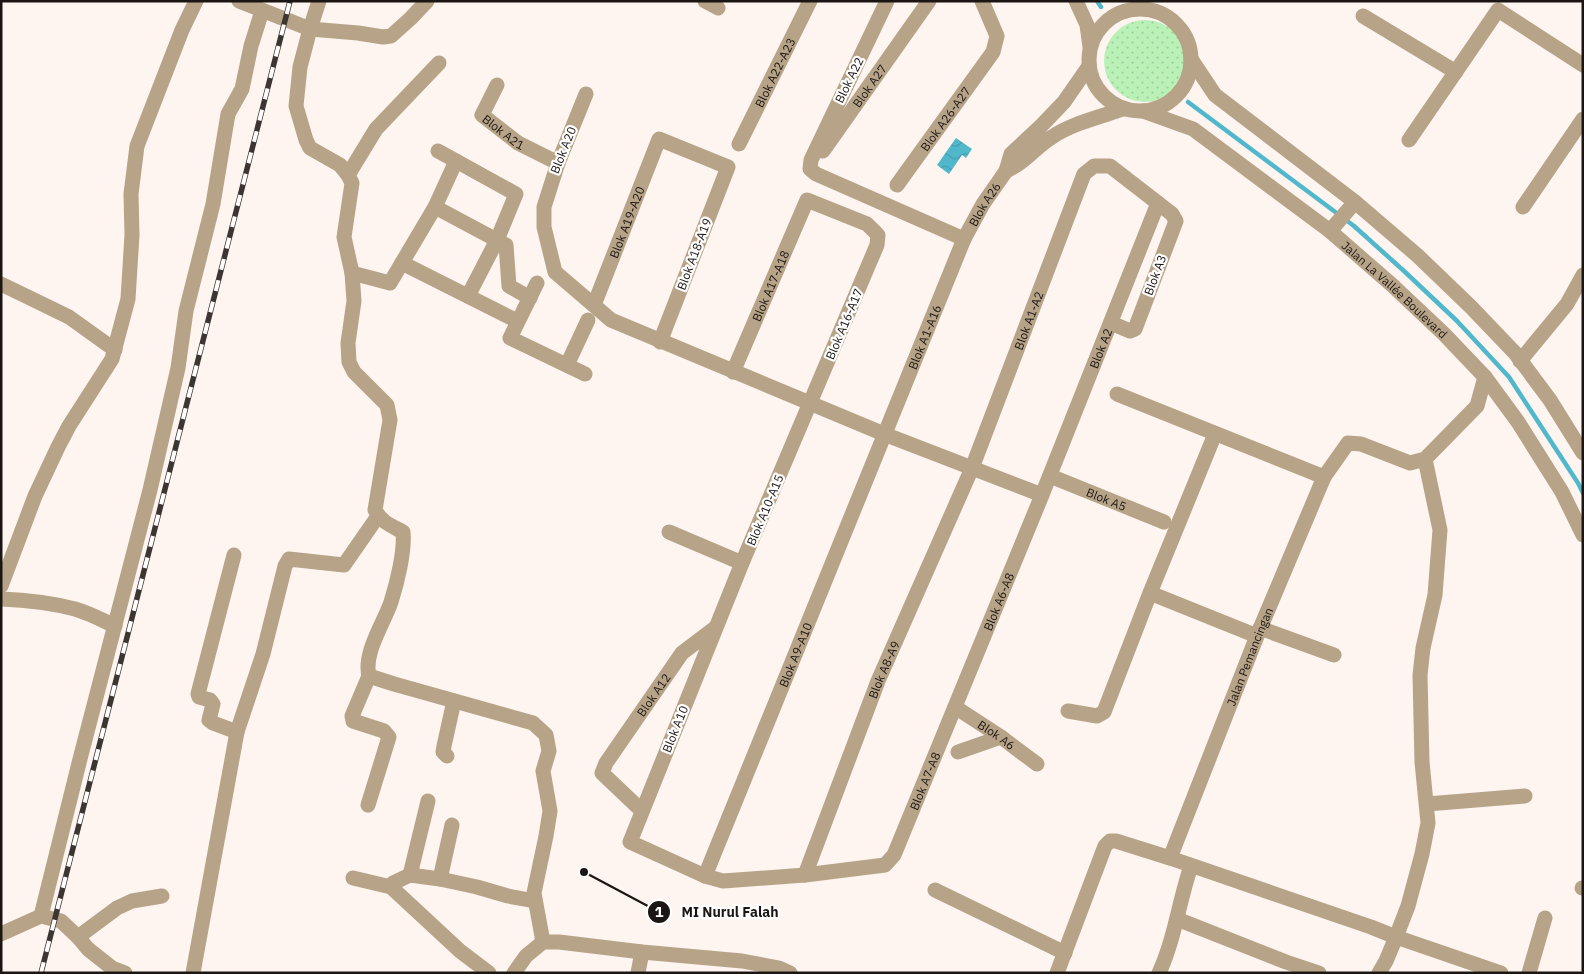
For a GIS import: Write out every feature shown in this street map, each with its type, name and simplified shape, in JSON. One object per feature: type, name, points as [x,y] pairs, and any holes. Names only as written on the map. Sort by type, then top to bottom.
[{"type":"street","points":[[1,586],[35,496],[54,455],[69,426],[112,359],[115,350],[128,299],[132,235],[131,194],[137,146],[182,30],[196,1]]},
{"type":"street","points":[[239,1],[270,9],[310,29],[383,37],[391,36],[427,1]]},
{"type":"street","points":[[319,1],[300,67],[296,106],[310,148],[340,165],[352,183],[344,237],[352,273],[354,301],[348,343],[350,362],[354,372],[387,405],[390,420],[375,510],[378,516],[386,523],[403,532],[404,539],[391,602],[369,658],[367,669],[369,676],[352,716],[353,721],[358,724],[384,731],[389,737],[368,805]]},
{"type":"street","name":"Blok A22-A23","points":[[739,144],[810,1]]},
{"type":"street","name":"Blok A22","points":[[811,164],[887,1]]},
{"type":"street","name":"Blok A27","points":[[811,164],[928,1]]},
{"type":"street","name":"Blok A26-A27","points":[[897,185],[993,52],[997,36],[982,1]]},
{"type":"street","points":[[1076,1],[1087,25],[1090,46],[1088,66],[1094,84],[1107,100],[1124,109],[1143,111],[1162,106],[1177,95],[1188,78],[1191,59],[1187,40],[1177,24],[1161,12],[1137,5],[1125,10],[1109,18],[1097,30],[1090,46]]},
{"type":"street","points":[[41,916],[80,759],[116,626],[178,368],[186,311],[213,204],[228,114],[242,89],[251,46],[270,9]]},
{"type":"street","points":[[1409,140],[1498,10],[1583,66]]},
{"type":"street","points":[[1363,16],[1456,72]]},
{"type":"street","points":[[1191,59],[1215,95],[1355,202],[1418,256],[1465,300],[1518,357],[1550,400],[1583,453]]},
{"type":"street","points":[[348,175],[376,129],[438,63]]},
{"type":"street","points":[[1046,132],[1088,66]]},
{"type":"street","name":"Blok A21","points":[[497,85],[482,115],[518,143],[558,163]]},
{"type":"street","name":"Blok A20","points":[[586,94],[558,163],[544,207],[544,227],[556,272],[594,305]]},
{"type":"street","points":[[1046,132],[1065,128],[1124,109]]},
{"type":"street","name":"Jalan La Vallée Boulevard","points":[[1143,111],[1193,129],[1330,231],[1444,334],[1485,377],[1518,422],[1562,492],[1583,535]]},
{"type":"street","points":[[1523,208],[1583,119]]},
{"type":"street","name":"Blok A26","points":[[964,238],[983,204],[1006,172],[1011,154],[1046,132]]},
{"type":"street","name":"Blok A19-A20","points":[[594,305],[659,140],[728,167]]},
{"type":"street","points":[[438,151],[516,194],[498,240],[468,296]]},
{"type":"street","points":[[352,273],[390,283],[435,207],[456,161]]},
{"type":"street","points":[[811,164],[816,174],[964,238]]},
{"type":"street","name":"Blok A1-A2","points":[[972,468],[1084,174],[1094,166],[1110,166],[1158,203]]},
{"type":"street","name":"Blok A18-A19","points":[[660,342],[728,167]]},
{"type":"street","name":"Blok A17-A18","points":[[733,372],[807,200],[867,224],[878,235],[877,245]]},
{"type":"street","points":[[1330,231],[1355,202]]},
{"type":"street","name":"Blok A3","points":[[1111,323],[1130,331],[1135,329],[1176,221],[1172,214],[1158,203]]},
{"type":"street","name":"Blok A2","points":[[1042,495],[1158,203]]},
{"type":"street","points":[[435,207],[506,245],[509,286],[530,298]]},
{"type":"street","name":"Blok A1-A16","points":[[884,434],[964,238]]},
{"type":"street","name":"Blok A16-A17","points":[[811,404],[877,245]]},
{"type":"street","points":[[402,263],[517,321]]},
{"type":"street","points":[[1518,357],[1567,304],[1582,279]]},
{"type":"street","points":[[537,283],[510,338],[585,374]]},
{"type":"street","points":[[1,284],[69,317],[115,350]]},
{"type":"street","points":[[594,305],[611,320],[660,342],[884,434],[1042,495]]},
{"type":"street","points":[[567,365],[588,320]]},
{"type":"street","points":[[1379,973],[1386,961],[1408,906],[1428,823],[1422,762],[1420,675],[1423,648],[1435,595],[1440,530],[1425,459],[1478,406],[1485,377]]},
{"type":"street","points":[[1117,394],[1324,477]]},
{"type":"street","name":"Blok A10-A15","points":[[719,622],[742,563],[811,404]]},
{"type":"street","name":"Blok A9-A10","points":[[705,876],[884,434]]},
{"type":"street","points":[[1068,710],[1097,716],[1104,712],[1215,434]]},
{"type":"street","name":"Jalan Pemancingan","points":[[1170,858],[1259,632],[1324,477],[1348,443],[1361,444],[1410,463],[1425,459]]},
{"type":"street","name":"Blok A8-A9","points":[[805,875],[878,681],[972,468]]},
{"type":"street","name":"Blok A5","points":[[1050,476],[1164,522]]},
{"type":"street","name":"Blok A6-A8","points":[[955,707],[1042,495]]},
{"type":"street","points":[[194,973],[237,732],[263,654],[285,566],[289,559],[344,565],[378,516]]},
{"type":"street","points":[[669,532],[742,563]]},
{"type":"street","points":[[234,556],[198,694],[199,697],[210,700],[212,704],[209,720],[237,732]]},
{"type":"street","points":[[1150,593],[1259,632],[1334,655]]},
{"type":"street","points":[[1,598],[75,609],[116,626]]},
{"type":"street","name":"Blok A10","points":[[705,876],[630,842],[719,622]]},
{"type":"street","name":"Blok A12","points":[[642,812],[602,774],[606,762],[682,653],[719,622]]},
{"type":"street","points":[[369,676],[533,723],[546,735],[549,751],[543,771],[550,811],[534,893],[543,942]]},
{"type":"street","points":[[446,756],[443,752],[454,701]]},
{"type":"street","name":"Blok A7-A8","points":[[805,875],[885,865],[894,856],[955,707]]},
{"type":"street","name":"Blok A6","points":[[955,707],[1001,737],[1037,764]]},
{"type":"street","points":[[958,752],[1001,737]]},
{"type":"street","points":[[1427,804],[1525,796]]},
{"type":"street","points":[[410,875],[428,801]]},
{"type":"street","points":[[440,879],[452,825]]},
{"type":"street","points":[[1057,973],[1105,846],[1110,841],[1116,841],[1291,898],[1501,973]]},
{"type":"street","points":[[1159,973],[1170,946],[1191,866]]},
{"type":"street","points":[[391,887],[393,883],[410,875],[440,879],[535,901]]},
{"type":"street","points":[[705,876],[723,881],[805,875]]},
{"type":"street","points":[[353,878],[391,887],[460,950],[489,973]]},
{"type":"street","points":[[935,890],[1065,953]]},
{"type":"street","points":[[78,937],[117,908],[132,901],[162,896]]},
{"type":"street","points":[[1,934],[41,916],[61,921],[88,949],[112,968],[125,973]]},
{"type":"street","points":[[1529,973],[1545,918]]},
{"type":"street","points":[[1177,919],[1319,973]]},
{"type":"street","points":[[514,973],[526,956],[543,942],[559,942],[742,961],[779,968],[790,973]]},
{"type":"street","points":[[638,973],[642,952]]},
{"type":"green space","points":[[1145,20],[1161,24],[1174,32],[1182,45],[1186,61],[1182,77],[1174,90],[1161,98],[1145,102],[1129,98],[1116,90],[1108,77],[1104,61],[1108,45],[1116,32],[1129,24]]},
{"type":"water","points":[[956,138],[972,149],[966,158],[962,155],[949,174],[937,165]]},
{"type":"waterway","points":[[1097,1],[1101,7]]},
{"type":"waterway","points":[[1188,102],[1354,226],[1457,321],[1509,377],[1583,493]]},
{"type":"railway","points":[[41,973],[290,1]]},
{"type":"place","name":"MI Nurul Falah","points":[[584,872]]}]
